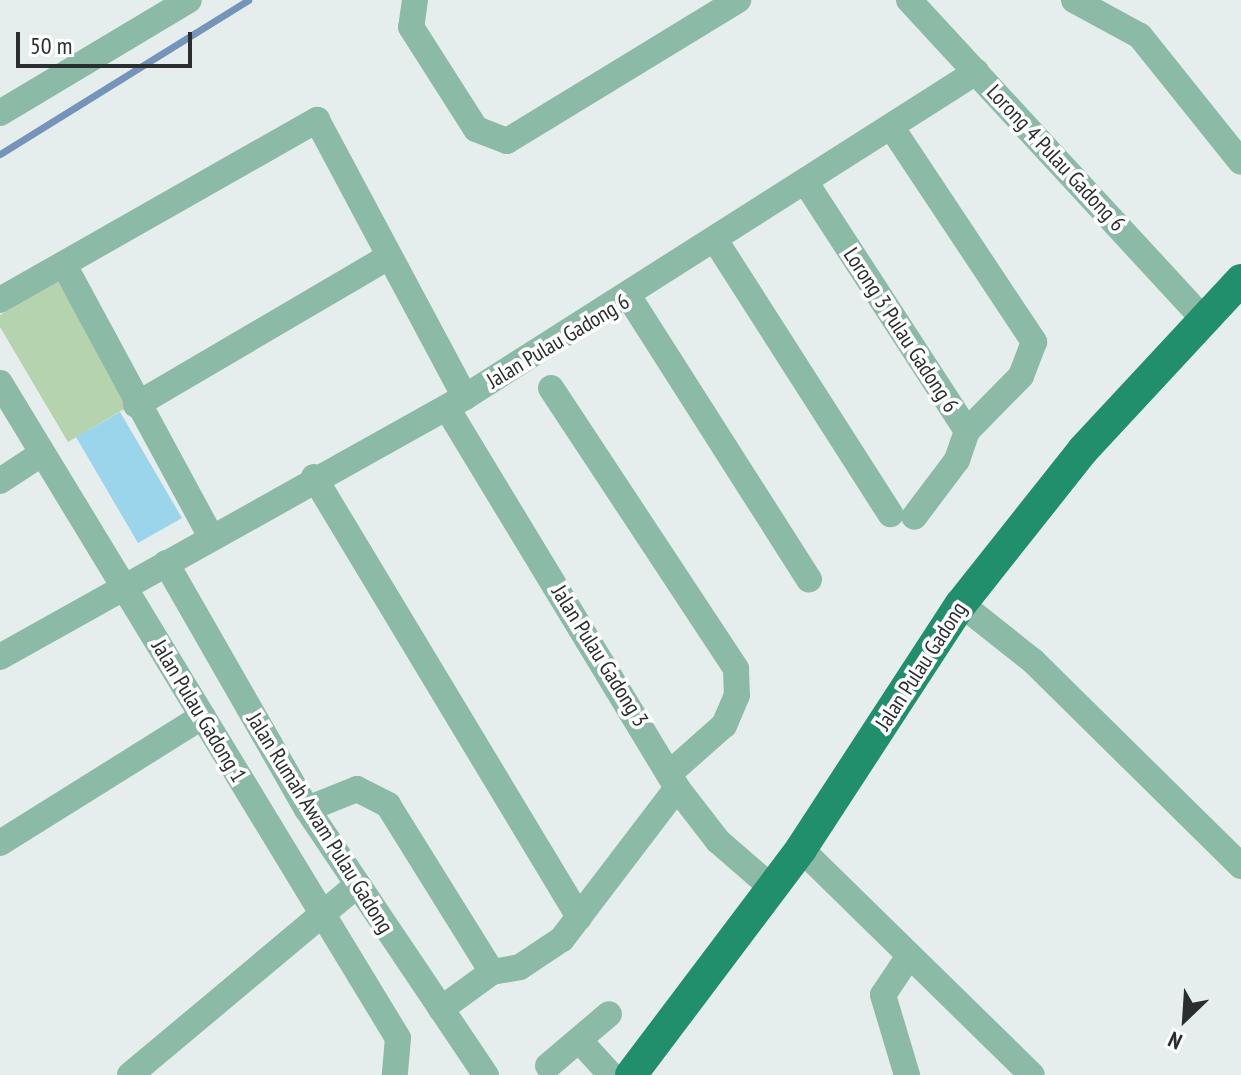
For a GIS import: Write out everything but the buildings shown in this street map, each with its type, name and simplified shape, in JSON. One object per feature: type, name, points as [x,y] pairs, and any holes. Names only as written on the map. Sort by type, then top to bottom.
[{"type":"main road","name":"Jalan Pulau Gadong","points":[[631,1075],[801,849],[961,604],[1083,450],[1202,317],[1241,280]]},
{"type":"street","points":[[0,113],[189,0]]},
{"type":"street","points":[[415,0],[411,27],[476,129],[492,139],[521,137],[693,11],[738,0]]},
{"type":"street","name":"Lorong 4 Pulau Gadong 6","points":[[909,0],[1202,317]]},
{"type":"street","points":[[1074,0],[1140,36],[1241,162]]},
{"type":"street","name":"Jalan Pulau Gadong 6","points":[[0,657],[314,477],[456,403],[717,243],[976,72]]},
{"type":"street","name":"Jalan Pulau Gadong 3","points":[[64,265],[317,120],[388,257],[456,403],[674,780],[718,841],[772,888]]},
{"type":"street","points":[[892,128],[1034,342],[1021,376],[967,431]]},
{"type":"street","name":"Lorong 3 Pulau Gadong 6","points":[[717,243],[902,516],[957,460],[967,431],[806,183]]},
{"type":"street","points":[[136,405],[388,257]]},
{"type":"street","points":[[0,300],[64,265],[136,405],[210,535]]},
{"type":"street","points":[[629,297],[809,580]]},
{"type":"street","name":"Jalan Pulau Gadong 1","points":[[0,383],[124,584],[319,913],[398,1038],[395,1075]]},
{"type":"street","points":[[441,1009],[492,972],[543,955],[579,917],[674,780],[724,725],[737,695],[736,669],[551,388]]},
{"type":"street","points":[[0,481],[41,454]]},
{"type":"street","points":[[314,477],[579,917]]},
{"type":"street","name":"Jalan Rumah Awam Pulau Gadong","points":[[166,563],[355,887],[486,1075]]},
{"type":"street","points":[[961,604],[1033,661],[1241,866]]},
{"type":"street","points":[[0,843],[203,716]]},
{"type":"street","points":[[307,809],[357,789],[388,805],[492,972]]},
{"type":"street","points":[[801,849],[907,959],[1032,1075]]},
{"type":"street","points":[[130,1075],[319,913],[355,887]]},
{"type":"street","points":[[907,959],[883,995],[907,1075]]},
{"type":"street","points":[[548,1066],[609,1014]]},
{"type":"street","points":[[579,1040],[611,1075]]},
{"type":"green space","points":[[58,282],[131,405],[68,442],[0,327],[0,315]]},
{"type":"waterway","points":[[0,154],[248,0]]}]
